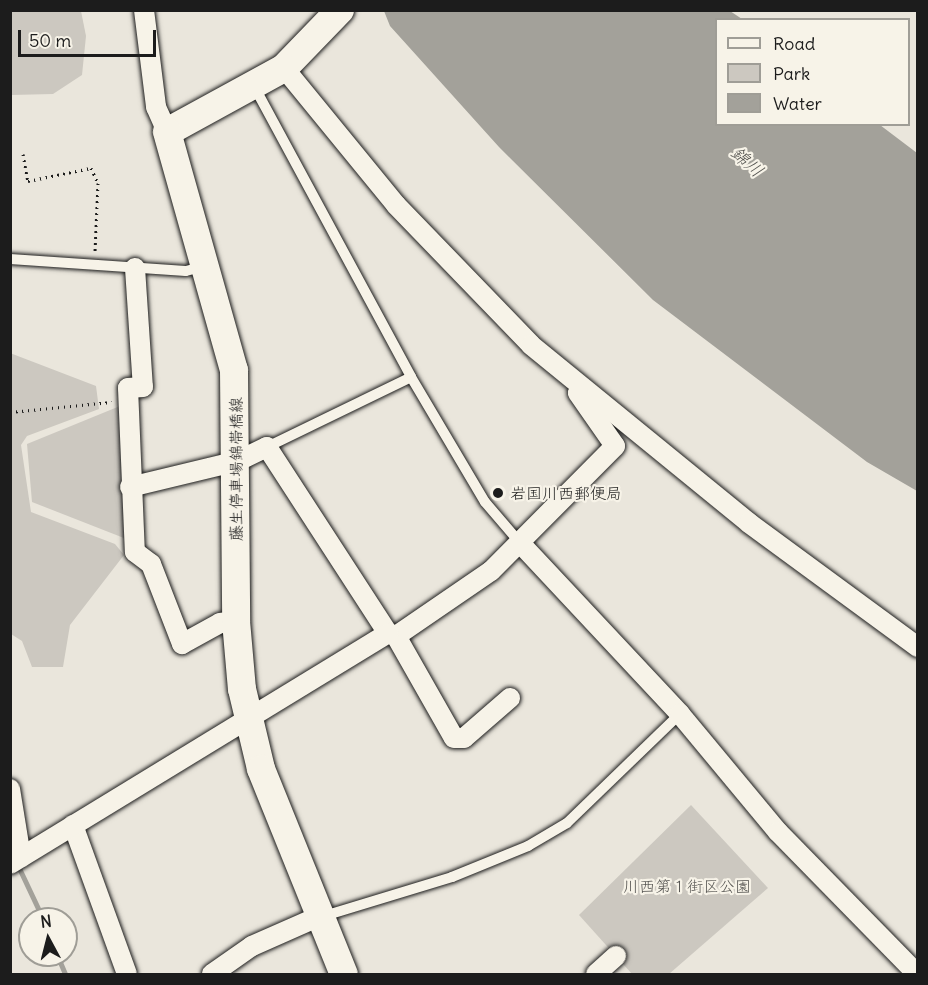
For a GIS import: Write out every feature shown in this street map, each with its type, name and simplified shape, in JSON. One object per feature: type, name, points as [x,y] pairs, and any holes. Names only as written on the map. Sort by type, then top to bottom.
[{"type":"main road","points":[[167,132],[255,88],[288,64],[340,10]]},
{"type":"main road","name":"藤生停車場錦帯橋線","points":[[167,132],[234,370],[238,461],[236,621],[248,718],[261,769],[344,975]]},
{"type":"street","points":[[144,10],[156,107],[167,132]]},
{"type":"street","points":[[288,64],[470,286],[576,384],[749,523],[918,647]]},
{"type":"street","points":[[135,268],[143,387],[128,387],[130,487],[135,552],[151,564],[182,644],[220,623],[236,621]]},
{"type":"street","points":[[10,789],[16,860],[248,718],[392,634],[491,571],[615,446],[579,398],[576,384]]},
{"type":"street","points":[[130,487],[238,461],[267,447],[392,634],[454,738],[464,738],[510,698]]},
{"type":"street","points":[[520,544],[680,714],[778,832],[917,975]]},
{"type":"street","points":[[74,825],[127,975]]},
{"type":"street","points":[[212,975],[252,946],[320,916]]},
{"type":"street","points":[[596,975],[616,956]]},
{"type":"lane","points":[[255,88],[411,377],[485,502],[520,544]]},
{"type":"lane","points":[[10,259],[94,263],[135,268],[205,266]]},
{"type":"lane","points":[[267,447],[411,377]]},
{"type":"lane","points":[[320,916],[363,908],[528,846],[567,823],[680,714]]},
{"type":"path","points":[[23,154],[28,181],[91,168],[98,183],[94,263]]},
{"type":"path","points":[[10,412],[128,399]]},
{"type":"green space","points":[[11,10],[81,11],[86,36],[82,75],[53,94],[11,95]]},
{"type":"green space","points":[[10,353],[96,386],[99,409],[27,436],[21,445],[31,512],[115,544],[124,555],[70,625],[63,667],[32,667],[22,641],[11,634]]},
{"type":"green space","points":[[120,406],[129,540],[32,502],[27,444]]},
{"type":"green space","name":"川西第１街区公園","points":[[691,805],[768,888],[669,974],[632,974],[579,915]]},
{"type":"water","name":"錦川","points":[[384,11],[730,11],[740,18],[715,18],[715,126],[881,126],[917,153],[917,491],[867,462],[653,300],[499,147],[390,26]]},
{"type":"waterway","points":[[19,868],[37,907]]},
{"type":"waterway","points":[[62,967],[65,974]]},
{"type":"place","name":"岩国川西郵便局","points":[[498,493]]}]
